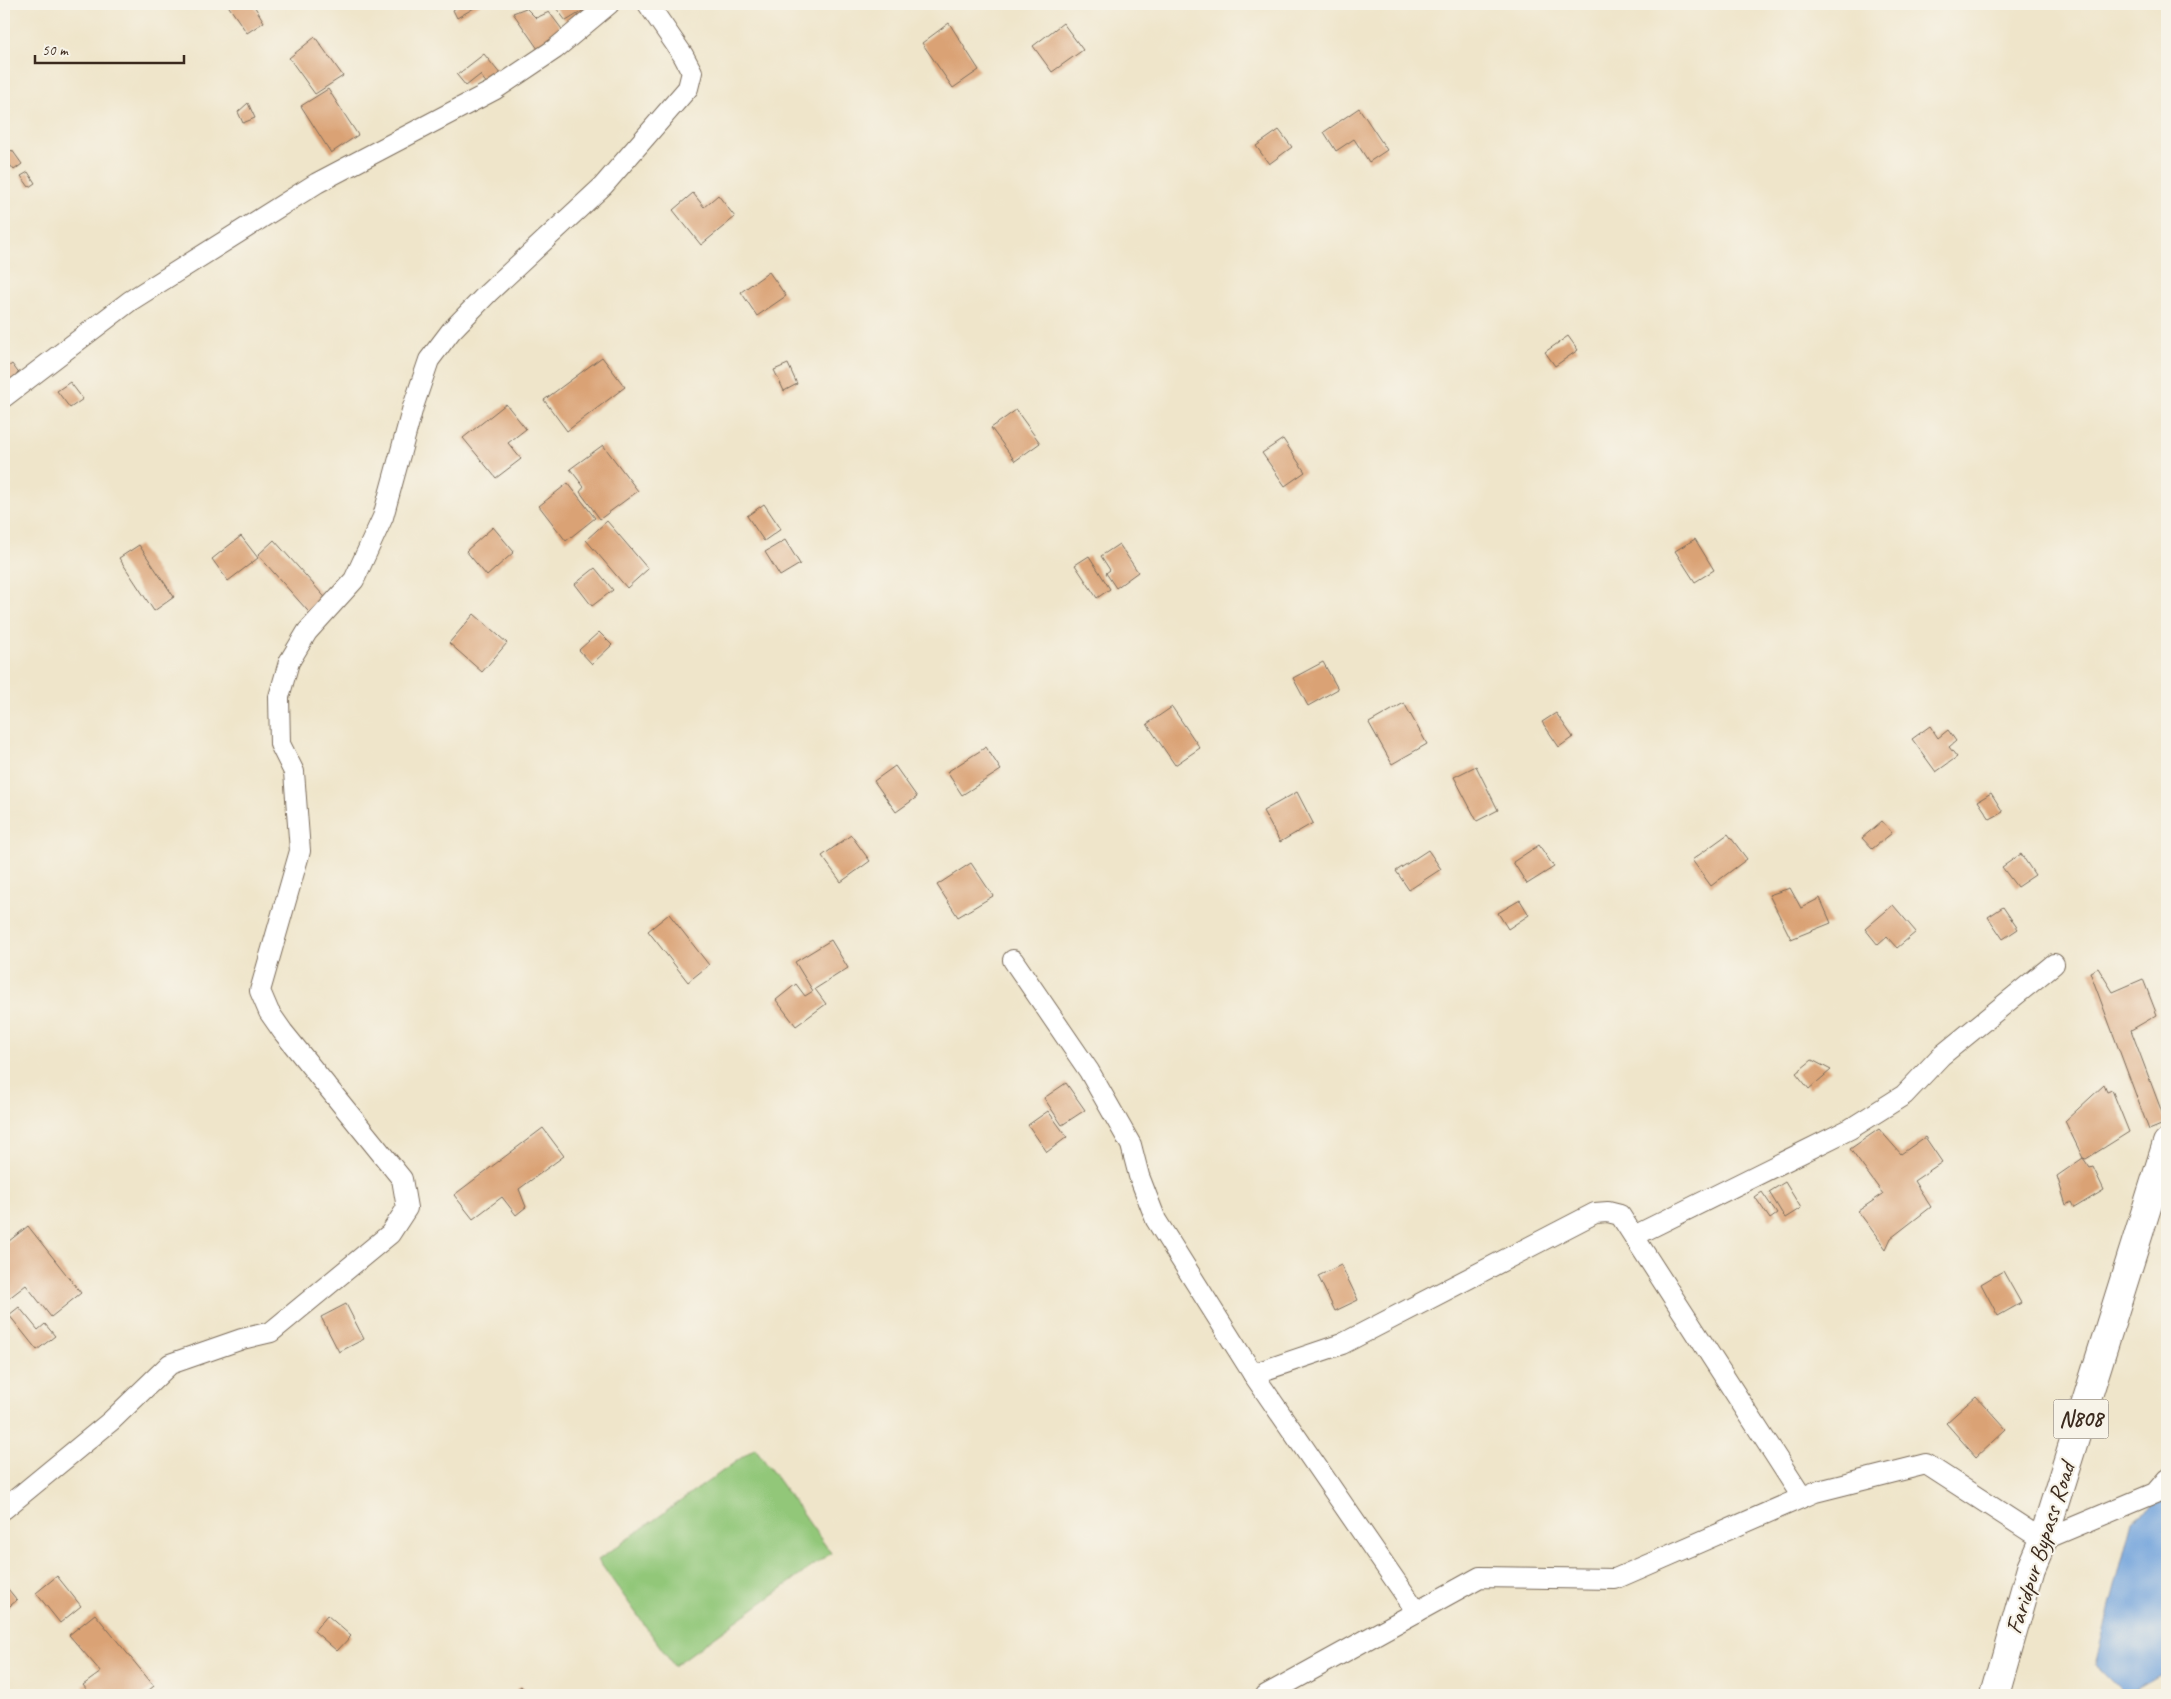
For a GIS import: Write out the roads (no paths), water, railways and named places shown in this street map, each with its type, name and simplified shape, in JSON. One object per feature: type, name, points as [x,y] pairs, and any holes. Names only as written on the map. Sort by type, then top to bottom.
[{"type":"highway","name":"Faridpur Bypass Road","points":[[1995,1695],[2031,1568],[2043,1540],[2167,1143]]},
{"type":"street","points":[[4,397],[130,301],[317,184],[494,90],[555,49],[609,4]]},
{"type":"street","points":[[4,1509],[111,1422],[170,1364],[242,1339],[271,1332],[390,1234],[407,1208],[402,1179],[282,1032],[269,1012],[260,991],[300,851],[294,772],[280,744],[279,697],[289,662],[307,632],[354,580],[384,517],[413,407],[429,360],[451,331],[488,293],[603,186],[688,88],[692,72],[688,63],[648,4]]},
{"type":"street","points":[[1013,960],[1098,1087],[1131,1145],[1139,1176],[1156,1220],[1253,1374],[1417,1612]]},
{"type":"street","points":[[1634,1236],[1850,1129],[1904,1095],[1941,1056],[2054,964]]},
{"type":"street","points":[[1253,1374],[1342,1344],[1594,1212],[1608,1212],[1620,1215],[1802,1497]]},
{"type":"street","points":[[1266,1695],[1480,1577],[1616,1579],[1815,1492],[1926,1464],[2043,1540],[2155,1493],[2167,1478]]},
{"type":"water","points":[[2167,1495],[2167,1672],[2126,1695],[2095,1664],[2132,1521]]}]
